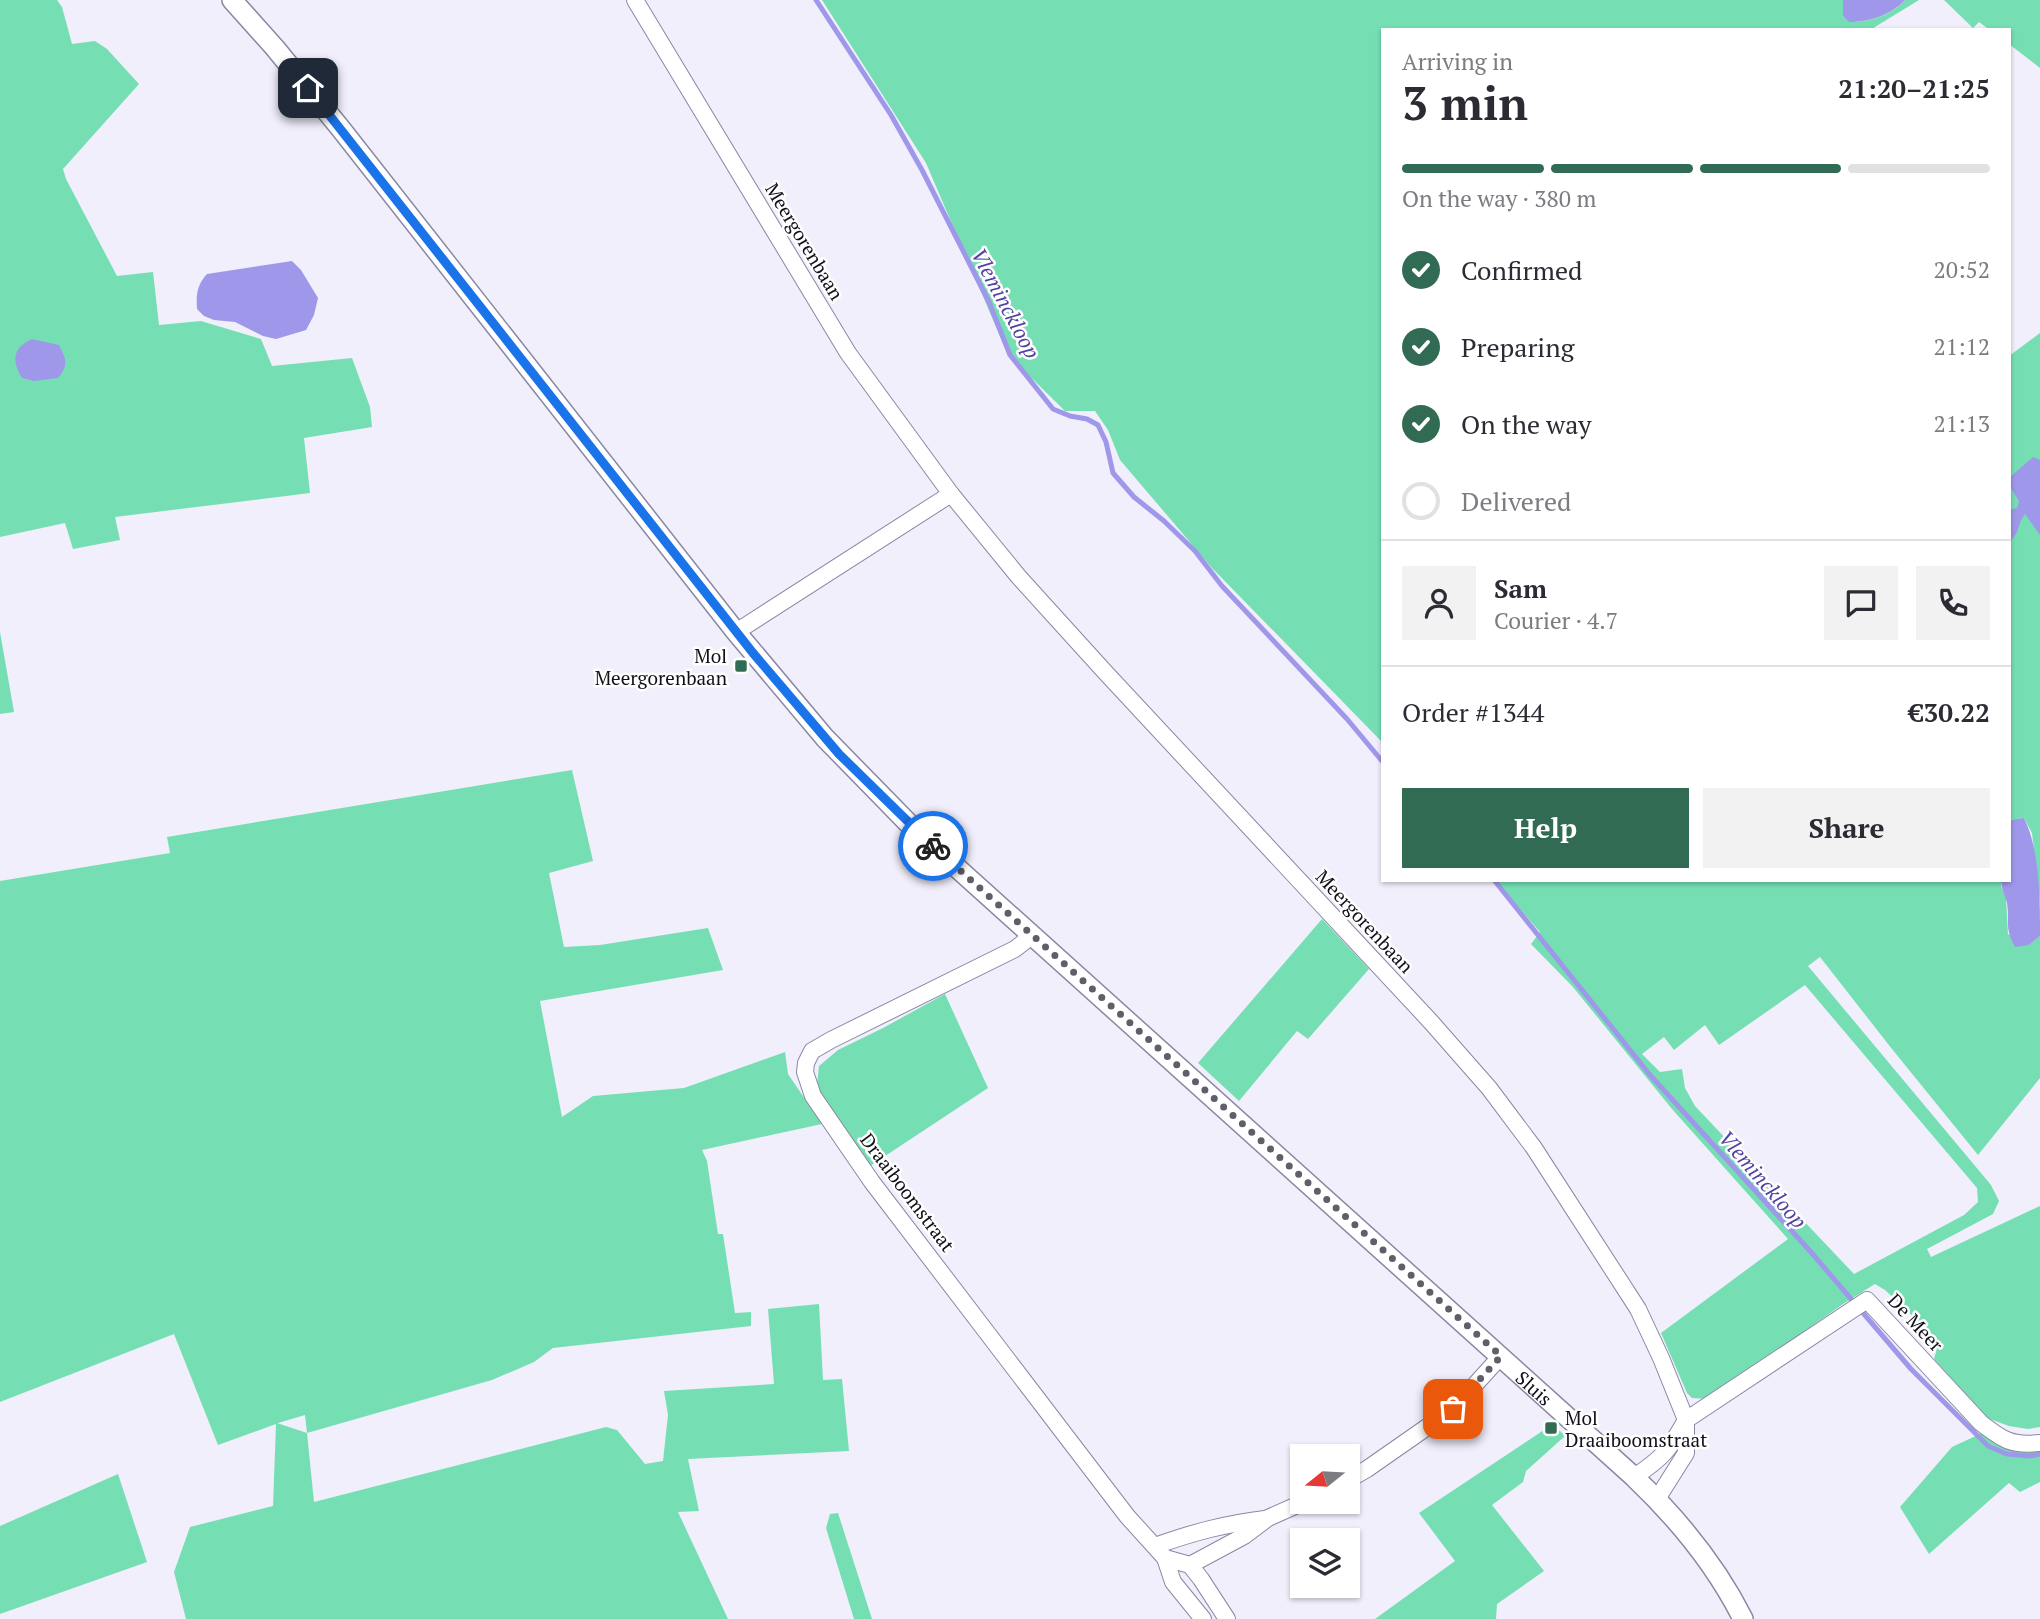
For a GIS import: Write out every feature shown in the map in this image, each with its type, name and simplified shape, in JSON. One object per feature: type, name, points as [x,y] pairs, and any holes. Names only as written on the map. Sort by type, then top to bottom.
[{"type":"street","name":"Sluis","points":[[232,0],[341,129],[736,632],[853,769],[915,830],[1634,1477],[1657,1499],[1703,1555],[1743,1619]]},
{"type":"street","name":"Meergorenbaan","points":[[635,0],[848,353],[951,494],[1018,576],[1096,663],[1431,1022],[1489,1088],[1534,1148],[1639,1309],[1686,1420],[1686,1453],[1657,1499]]},
{"type":"street","points":[[736,632],[951,494]]},
{"type":"street","name":"Draaiboomstraat","points":[[1033,935],[1015,949],[812,1051],[805,1072],[813,1096],[872,1182],[1127,1516],[1160,1552],[1189,1565]]},
{"type":"street","name":"De Meer","points":[[1686,1420],[1867,1300],[1981,1423],[2001,1439],[2022,1445],[2040,1443]]},
{"type":"street","points":[[1360,1473],[1453,1409],[1501,1356]]},
{"type":"street","points":[[1634,1477],[1670,1448],[1686,1420]]},
{"type":"street","points":[[1227,1619],[1189,1565],[1244,1536],[1268,1518],[1290,1508]]},
{"type":"street","points":[[1203,1619],[1173,1582],[1160,1552],[1193,1532],[1268,1518]]},
{"type":"green space","points":[[0,0],[57,0],[62,7],[72,44],[95,41],[107,49],[139,84],[63,169],[117,276],[153,272],[159,325],[201,321],[261,339],[272,366],[352,358],[370,407],[372,427],[304,438],[310,493],[115,517],[120,540],[73,549],[65,523],[0,537]]},
{"type":"green space","points":[[822,0],[1843,0],[1843,16],[1850,22],[1880,17],[1905,0],[1919,0],[1873,28],[1381,28],[1381,741],[1212,568],[1120,460],[1108,430],[1095,411],[1065,411],[1008,355],[926,163]]},
{"type":"green space","points":[[1944,0],[2040,0],[2040,68],[2011,46],[2011,28],[1987,28],[1979,22],[1973,28]]},
{"type":"green space","points":[[2040,333],[2040,903],[2032,833],[2024,818],[2011,820],[2011,355]]},
{"type":"green space","points":[[0,632],[14,712],[0,714]]},
{"type":"green space","points":[[572,770],[593,861],[549,873],[564,947],[600,945],[708,928],[723,970],[540,1001],[562,1117],[593,1096],[684,1088],[785,1052],[788,1074],[822,1124],[702,1150],[707,1161],[718,1234],[723,1234],[735,1313],[751,1312],[751,1326],[553,1348],[534,1362],[492,1380],[307,1433],[314,1502],[606,1427],[617,1430],[645,1464],[663,1461],[668,1415],[664,1391],[774,1384],[768,1309],[819,1304],[823,1380],[842,1379],[849,1451],[688,1459],[699,1511],[678,1512],[728,1619],[186,1619],[174,1572],[190,1527],[273,1506],[276,1424],[218,1445],[174,1334],[0,1402],[0,881],[170,853],[167,837]],"holes":[[[305,1415],[307,1433],[277,1423]]]},
{"type":"green space","points":[[1497,882],[2001,882],[2006,898],[2008,934],[2029,945],[2040,936],[2040,1078],[1978,1155],[1820,957],[1808,966],[1991,1185],[1999,1201],[1993,1214],[1927,1249],[1931,1257],[2040,1206],[2040,1427],[2028,1429],[2009,1426],[1987,1418],[1934,1359],[1939,1341],[1885,1290],[1875,1284],[1708,1399],[1692,1398],[1687,1393],[1661,1333],[1788,1239],[1672,1109],[1573,987],[1531,944],[1540,932]],"holes":[[[1805,985],[1977,1188],[1978,1202],[1964,1215],[1854,1274],[1695,1106],[1685,1088],[1682,1069],[1660,1072],[1642,1054],[1664,1037],[1674,1050],[1705,1025],[1719,1045]]]},
{"type":"green space","points":[[1322,919],[1369,969],[1308,1039],[1297,1031],[1239,1101],[1198,1063]]},
{"type":"green space","points":[[945,994],[988,1088],[870,1166],[817,1085],[819,1066],[838,1050]]},
{"type":"green space","points":[[1553,1424],[1565,1436],[1526,1471],[1523,1482],[1492,1505],[1544,1571],[1497,1604],[1496,1619],[1375,1619],[1455,1561],[1419,1513]]},
{"type":"green space","points":[[1982,1433],[2040,1445],[2040,1482],[2020,1492],[2009,1483],[1929,1554],[1900,1507],[1952,1447]]},
{"type":"green space","points":[[118,1474],[147,1562],[0,1614],[0,1526]]},
{"type":"green space","points":[[838,1513],[872,1619],[854,1619],[826,1528],[830,1514]]},
{"type":"shaded area","points":[[1843,0],[1905,0],[1879,17],[1849,22],[1843,16]]},
{"type":"shaded area","points":[[292,261],[301,270],[318,298],[314,315],[306,330],[276,339],[263,336],[235,322],[214,320],[197,309],[198,290],[207,274]]},
{"type":"shaded area","points":[[32,339],[59,345],[65,362],[58,378],[34,381],[22,378],[16,366],[16,355],[21,346]]},
{"type":"shaded area","points":[[2033,457],[2040,460],[2040,535],[2025,514],[2011,540],[2011,510],[2017,508],[2019,501],[2011,488],[2011,476]]},
{"type":"shaded area","points":[[2024,818],[2033,845],[2039,891],[2040,936],[2029,945],[2015,947],[2008,930],[2007,903],[2001,882],[2011,882],[2011,820]]},
{"type":"waterway","name":"Vleminckloop","points":[[816,0],[891,115],[922,170],[989,302],[1010,355],[1053,409],[1098,425],[1106,442],[1113,473],[1134,497],[1195,551],[1222,586],[1347,719],[1381,760]]},
{"type":"waterway","name":"Vleminckloop","points":[[1496,882],[1650,1075],[1810,1251],[1911,1369],[1988,1446],[2007,1454],[2040,1454]]},
{"type":"way so far","points":[[933,846],[1501,1356],[1453,1409]]},
{"type":"place","name":"Mol Meergorenbaan","points":[[741,666]]},
{"type":"place","name":"Mol Draaiboomstraat","points":[[1551,1428]]},
{"type":"route","points":[[308,88],[753,653],[839,754],[933,846]]}]
